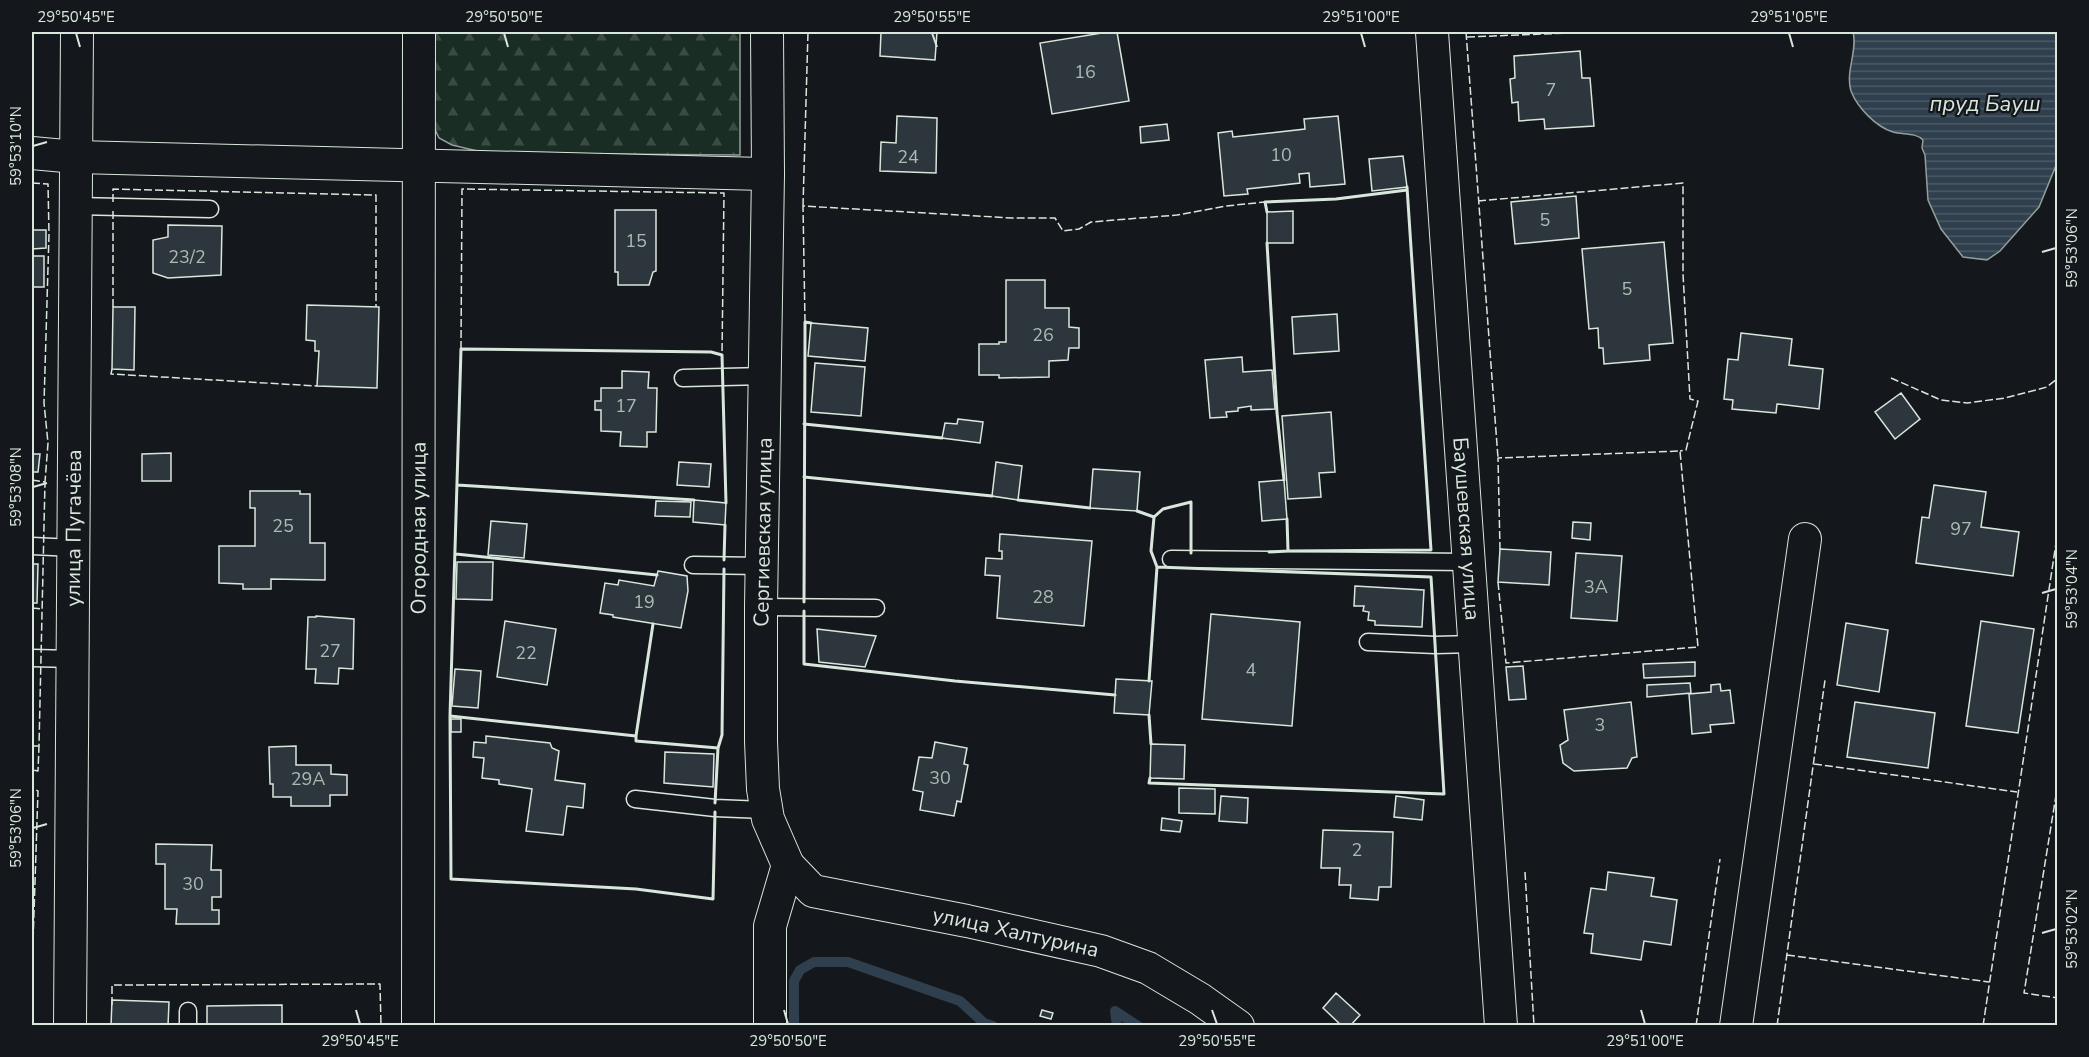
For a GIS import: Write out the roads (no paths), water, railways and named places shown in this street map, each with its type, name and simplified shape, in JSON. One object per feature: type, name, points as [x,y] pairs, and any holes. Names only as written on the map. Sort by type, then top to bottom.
[{"type":"street","name":"улица Пугачёва","points":[[70,1026],[77,32]]},
{"type":"street","name":"Огородная улица","points":[[418,1026],[419,32]]},
{"type":"street","name":"Сергиевская улица","points":[[767,32],[768,174],[761,741],[768,819],[788,865]]},
{"type":"street","name":"Баушевская улица","points":[[1432,32],[1501,1026]]},
{"type":"street","points":[[32,153],[76,157],[768,174]]},
{"type":"street","points":[[1736,1026],[1805,539]]},
{"type":"street","points":[[770,1026],[770,926],[788,865]]},
{"type":"street","name":"улица Халтурина","points":[[788,865],[813,891],[967,921],[1101,951],[1148,968],[1200,999],[1238,1026]]},
{"type":"lane","points":[[76,206],[210,208]]},
{"type":"lane","points":[[682,378],[765,376]]},
{"type":"lane","points":[[32,546],[74,548]]},
{"type":"lane","points":[[1171,559],[1468,562]]},
{"type":"lane","points":[[693,565],[762,566]]},
{"type":"lane","points":[[761,607],[876,608]]},
{"type":"lane","points":[[1368,642],[1474,644]]},
{"type":"lane","points":[[32,658],[73,659]]},
{"type":"lane","points":[[635,799],[715,808],[767,810]]},
{"type":"water","name":"пруд Бауш","points":[[1853,32],[2057,32],[2057,163],[2039,207],[2000,251],[1987,260],[1963,257],[1941,229],[1928,200],[1923,140],[1880,126],[1868,116],[1854,97],[1849,76],[1854,46]]},
{"type":"waterway","points":[[794,1026],[794,981],[800,970],[814,962],[848,962],[960,1001],[984,1023],[993,1026]]},
{"type":"waterway","points":[[1117,1026],[1115,1011],[1138,1026]]}]
